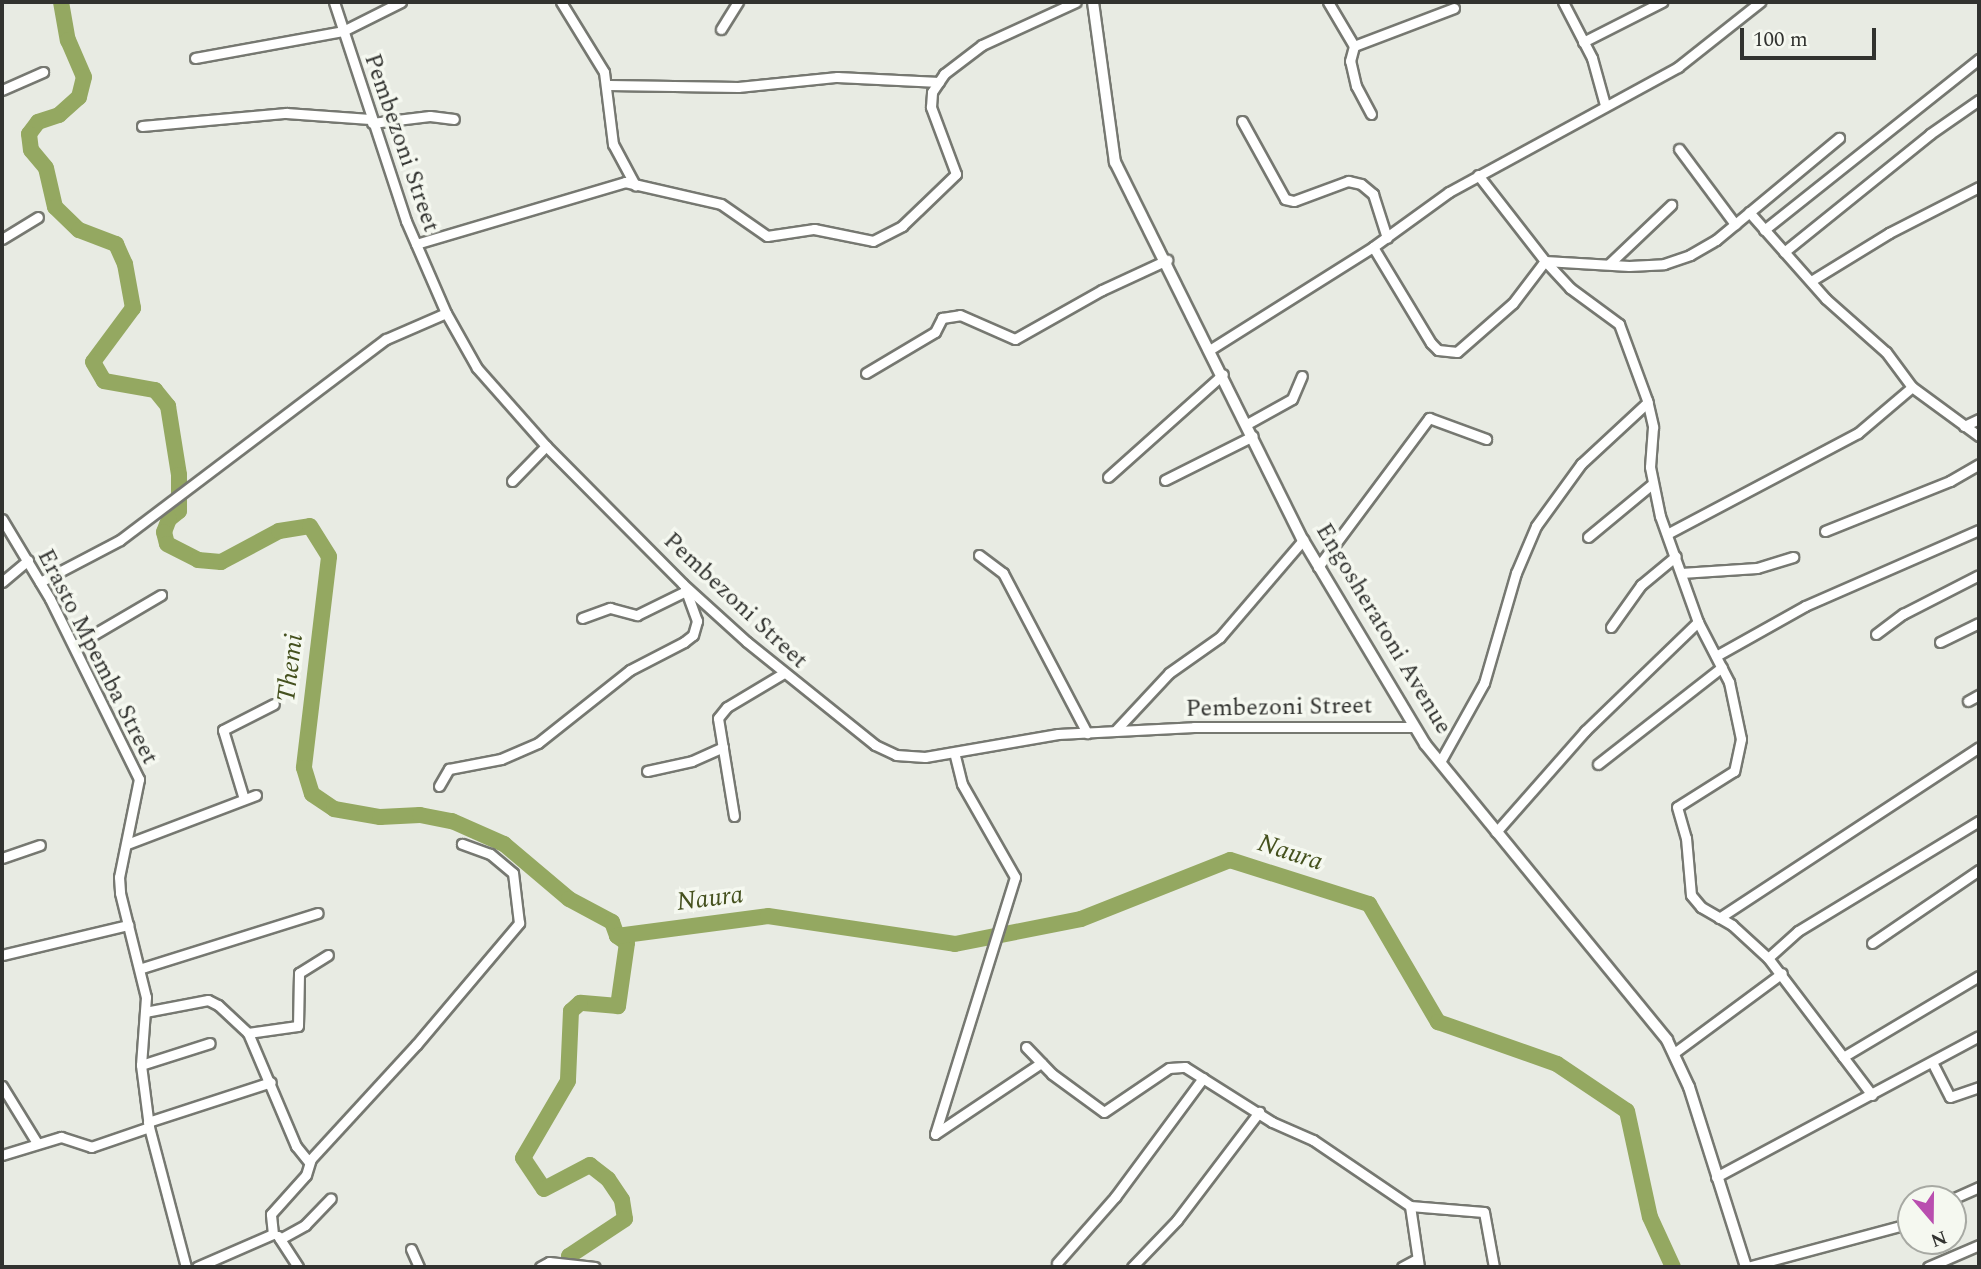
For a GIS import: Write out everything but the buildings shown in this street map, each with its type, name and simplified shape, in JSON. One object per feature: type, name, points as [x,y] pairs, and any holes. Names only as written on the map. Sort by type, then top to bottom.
[{"type":"street","name":"Pembezoni Street","points":[[334,2],[371,121],[416,244],[446,313],[477,368],[546,446],[684,587],[784,673],[875,746],[896,755],[954,753],[1058,734],[1413,727]]},
{"type":"street","points":[[195,58],[343,31],[401,2]]},
{"type":"street","points":[[561,2],[609,85],[613,144],[635,185]]},
{"type":"street","points":[[722,29],[738,2]]},
{"type":"street","points":[[416,244],[596,188],[635,185],[721,204],[767,236],[814,229],[873,241],[902,226],[956,174],[933,120],[932,92],[951,66],[982,45],[1076,2]]},
{"type":"street","name":"Engosheratoni Avenue","points":[[1093,2],[1109,142],[1127,188],[1167,260],[1303,540],[1413,727],[1674,1053],[1746,1267]]},
{"type":"street","points":[[1328,2],[1354,46]]},
{"type":"street","points":[[1563,2],[1583,42],[1605,105]]},
{"type":"street","points":[[1583,42],[1643,6],[1662,2]]},
{"type":"street","points":[[1211,349],[1387,238],[1478,175],[1705,50],[1760,2]]},
{"type":"street","points":[[1371,114],[1356,86],[1350,53],[1354,46],[1454,8]]},
{"type":"street","points":[[1764,230],[1979,59]]},
{"type":"street","points":[[2,90],[43,72]]},
{"type":"street","points":[[609,85],[748,86],[837,77],[939,82]]},
{"type":"street","points":[[1784,252],[1979,100]]},
{"type":"street","points":[[142,126],[286,113],[371,121],[430,116],[454,119]]},
{"type":"street","points":[[1242,121],[1285,199],[1294,201],[1348,181],[1361,184],[1373,194],[1387,238]]},
{"type":"street","points":[[1545,261],[1664,264],[1690,255],[1735,225],[1839,138]]},
{"type":"street","points":[[1679,149],[1735,225]]},
{"type":"street","points":[[1478,175],[1545,261],[1570,288],[1619,324],[1648,402],[1653,427],[1652,484],[1698,622],[1722,667],[1739,717],[1739,758],[1725,779],[1683,802],[1677,812],[1686,838],[1691,895],[1769,958],[1872,1095]]},
{"type":"street","points":[[1811,281],[1889,233],[1979,187]]},
{"type":"street","points":[[1609,264],[1671,205]]},
{"type":"street","points":[[1749,212],[1811,281],[1886,352],[1912,387],[1979,436]]},
{"type":"street","points":[[2,239],[38,217]]},
{"type":"street","points":[[1373,247],[1431,343],[1446,353],[1457,352],[1475,340],[1513,303],[1545,261]]},
{"type":"street","points":[[866,373],[935,332],[942,318],[960,316],[1015,340],[1102,290],[1167,260]]},
{"type":"street","points":[[40,582],[120,540],[386,338],[446,313]]},
{"type":"street","points":[[1108,477],[1223,374]]},
{"type":"street","points":[[1247,424],[1292,399],[1302,376]]},
{"type":"street","points":[[1667,534],[1858,433],[1912,387]]},
{"type":"street","points":[[1440,762],[1484,683],[1516,573],[1536,526],[1581,464],[1648,402]]},
{"type":"street","points":[[1318,567],[1429,418],[1486,439]]},
{"type":"street","points":[[1964,426],[1979,419]]},
{"type":"street","points":[[1165,480],[1253,436]]},
{"type":"street","points":[[512,481],[546,446]]},
{"type":"street","points":[[1825,531],[1950,481],[1979,464]]},
{"type":"street","points":[[1588,537],[1652,484]]},
{"type":"street","name":"Erasto Mpemba Street","points":[[2,519],[28,560],[74,646],[139,779],[119,877],[128,925],[142,968],[145,1012],[141,1065],[148,1124],[186,1267]]},
{"type":"street","points":[[1716,656],[1805,606],[1979,530]]},
{"type":"street","points":[[1115,731],[1169,673],[1220,637],[1303,540]]},
{"type":"street","points":[[979,555],[1003,573],[1018,597],[1087,733]]},
{"type":"street","points":[[1611,627],[1641,584],[1676,556]]},
{"type":"street","points":[[1681,573],[1757,568],[1793,557]]},
{"type":"street","points":[[2,582],[28,560]]},
{"type":"street","points":[[1875,634],[1903,614],[1979,575]]},
{"type":"street","points":[[439,786],[449,769],[501,759],[538,743],[630,670],[684,642],[697,621],[684,587],[637,615],[610,608],[582,618]]},
{"type":"street","points":[[74,646],[161,595]]},
{"type":"street","points":[[1496,832],[1576,741],[1698,622]]},
{"type":"street","points":[[1940,642],[1979,623]]},
{"type":"street","points":[[1598,764],[1722,667]]},
{"type":"street","points":[[734,816],[718,727],[721,713],[784,673]]},
{"type":"street","points":[[1968,701],[1979,695]]},
{"type":"street","points":[[244,799],[223,730],[274,704]]},
{"type":"street","points":[[647,771],[692,761],[723,747]]},
{"type":"street","points":[[1718,918],[1979,747]]},
{"type":"street","points":[[954,753],[962,784],[1015,877],[935,1134],[1041,1063]]},
{"type":"street","points":[[127,844],[256,794]]},
{"type":"street","points":[[1769,958],[1798,932],[1979,821]]},
{"type":"street","points":[[298,1267],[277,1235],[271,1214],[306,1175],[309,1162],[424,1036],[519,923],[513,873],[490,854],[462,844]]},
{"type":"street","points":[[2,858],[40,845]]},
{"type":"street","points":[[1872,943],[1979,870]]},
{"type":"street","points":[[142,968],[318,913]]},
{"type":"street","points":[[2,955],[128,925]]},
{"type":"street","points":[[248,1033],[298,1026],[299,973],[328,955]]},
{"type":"street","points":[[1674,1053],[1782,973]]},
{"type":"street","points":[[1843,1057],[1979,976]]},
{"type":"street","points":[[145,1012],[208,1000],[248,1033],[296,1146],[309,1162]]},
{"type":"street","points":[[1716,1177],[1783,1138],[1872,1095],[1979,1035]]},
{"type":"street","points":[[141,1065],[209,1043]]},
{"type":"street","points":[[1026,1047],[1041,1063],[1104,1112],[1170,1068],[1185,1067],[1259,1112],[1313,1140],[1410,1206],[1483,1212],[1494,1267]]},
{"type":"street","points":[[1932,1062],[1950,1097],[1979,1087]]},
{"type":"street","points":[[1057,1263],[1115,1197],[1203,1078]]},
{"type":"street","points":[[2,1155],[61,1138],[91,1147],[148,1124],[271,1082]]},
{"type":"street","points":[[2,1086],[37,1143]]},
{"type":"street","points":[[1132,1267],[1177,1220],[1259,1112]]},
{"type":"street","points":[[197,1267],[311,1220],[331,1198]]},
{"type":"street","points":[[1402,1267],[1418,1263],[1410,1206]]},
{"type":"street","points":[[1746,1267],[1897,1227]]},
{"type":"street","points":[[1927,1267],[1979,1245]]},
{"type":"street","points":[[411,1249],[419,1267]]},
{"type":"street","points":[[540,1267],[549,1262],[595,1267]]},
{"type":"waterway","name":"Themi","points":[[61,2],[68,40],[84,77],[79,97],[59,115],[38,122],[29,134],[31,150],[46,168],[55,207],[79,230],[116,244],[125,264],[133,308],[93,362],[104,381],[155,390],[168,406],[179,475],[179,511],[169,519],[164,532],[167,544],[198,560],[221,562],[279,531],[310,526],[329,557],[304,768],[312,794],[334,809],[380,817],[420,815],[452,821],[504,844],[569,899],[612,922],[617,936],[627,943],[618,1006],[580,1003],[571,1011],[568,1081],[523,1158],[544,1189],[590,1165],[608,1179],[622,1200],[625,1219],[569,1256],[572,1267]]},
{"type":"waterway","name":"Naura","points":[[617,936],[768,916],[955,944],[1081,919],[1230,860],[1369,904],[1438,1022],[1557,1064],[1627,1111],[1650,1217],[1673,1267]]}]
